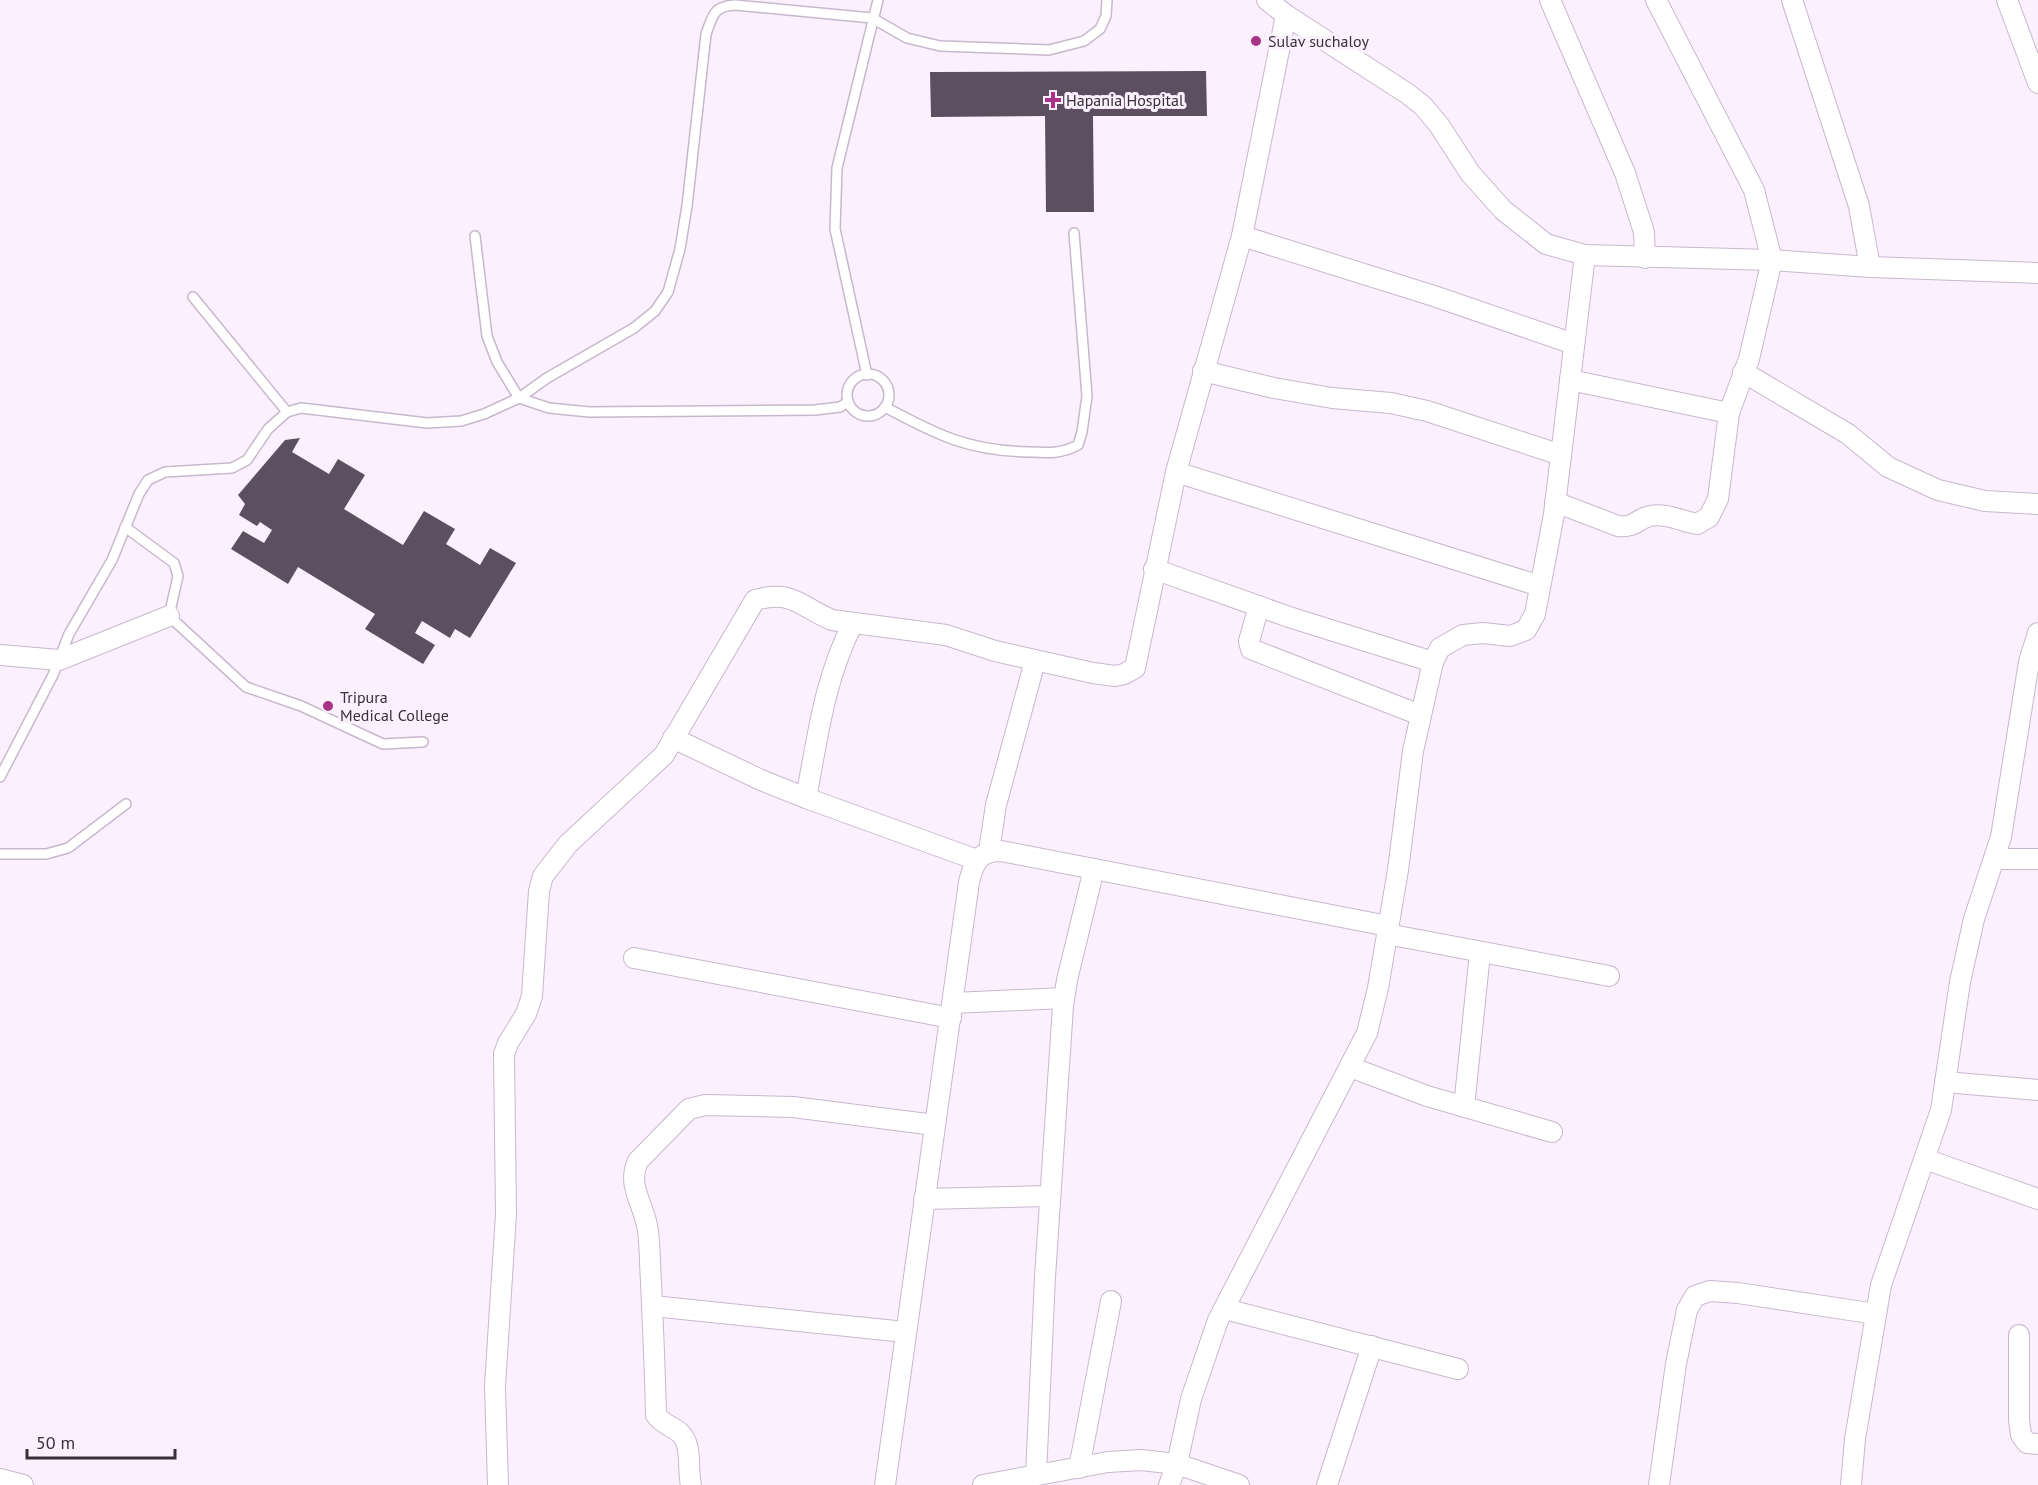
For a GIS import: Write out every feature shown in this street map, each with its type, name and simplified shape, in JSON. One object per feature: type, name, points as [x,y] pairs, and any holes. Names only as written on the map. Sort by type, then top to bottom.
[{"type":"street","points":[[1267,0],[1423,106],[1439,125],[1470,172],[1503,210],[1546,244],[1585,255],[1772,260],[1870,267],[2038,273]]},
{"type":"street","points":[[1550,0],[1625,173],[1644,232],[1645,258]]},
{"type":"street","points":[[1555,501],[1618,526],[1629,527],[1648,517],[1668,515],[1697,524],[1709,517],[1718,500],[1729,413],[1749,359],[1772,260],[1754,190],[1656,0]]},
{"type":"street","points":[[1791,0],[1859,206],[1870,267]]},
{"type":"street","points":[[2007,0],[2038,83]]},
{"type":"street","points":[[498,1485],[495,1386],[506,1214],[504,1054],[526,1014],[532,996],[538,891],[543,876],[568,844],[664,755],[755,600],[771,595],[788,597],[832,620],[946,635],[1035,661],[1114,676],[1135,668],[1176,472],[1242,236],[1286,15]]},
{"type":"street","points":[[1242,236],[1423,292],[1574,344]]},
{"type":"street","points":[[1169,1485],[1177,1464],[1191,1399],[1218,1320],[1360,1050],[1371,1017],[1398,870],[1410,769],[1433,662],[1440,648],[1463,635],[1483,633],[1510,636],[1526,630],[1535,614],[1555,501],[1585,255]]},
{"type":"street","points":[[1203,371],[1274,388],[1332,398],[1391,403],[1427,411],[1561,455]]},
{"type":"street","points":[[1743,372],[1848,434],[1888,467],[1938,490],[1986,501],[2038,504]]},
{"type":"street","points":[[1570,380],[1729,413]]},
{"type":"street","points":[[1176,472],[1540,586]]},
{"type":"street","points":[[1154,569],[1259,606],[1433,662]]},
{"type":"street","points":[[1259,606],[1249,641],[1251,649],[1420,715]]},
{"type":"street","points":[[0,655],[58,660],[169,616]]},
{"type":"street","points":[[806,798],[827,686],[839,651],[853,623]]},
{"type":"street","points":[[1851,1485],[1855,1439],[1881,1285],[1941,1110],[1962,972],[1974,919],[2001,837],[2029,662],[2038,633]]},
{"type":"street","points":[[885,1485],[969,882],[983,856],[1003,773],[1035,661]]},
{"type":"street","points":[[673,738],[761,780],[806,798],[983,856],[1001,851],[1388,930],[1480,952],[1609,976]]},
{"type":"street","points":[[1994,859],[2038,859]]},
{"type":"street","points":[[1036,1475],[1050,1196],[1064,998],[1094,869]]},
{"type":"street","points":[[1464,1107],[1480,952]]},
{"type":"street","points":[[634,957],[952,1010],[1064,998]]},
{"type":"street","points":[[1350,1067],[1427,1096],[1552,1132]]},
{"type":"street","points":[[1945,1082],[2038,1090]]},
{"type":"street","points":[[691,1485],[685,1438],[677,1430],[660,1422],[656,1416],[648,1232],[645,1212],[632,1182],[633,1171],[638,1161],[689,1109],[705,1105],[793,1107],[935,1125]]},
{"type":"street","points":[[1925,1159],[2038,1199]]},
{"type":"street","points":[[924,1199],[1050,1196]]},
{"type":"street","points":[[1659,1485],[1676,1364],[1687,1310],[1695,1296],[1710,1291],[1738,1293],[1876,1314]]},
{"type":"street","points":[[1079,1468],[1111,1301]]},
{"type":"street","points":[[652,1306],[905,1332]]},
{"type":"street","points":[[1225,1309],[1458,1369]]},
{"type":"street","points":[[2019,1335],[2021,1435],[2027,1443],[2038,1444]]},
{"type":"street","points":[[1327,1485],[1372,1346]]},
{"type":"street","points":[[983,1485],[1108,1462],[1141,1460],[1177,1464],[1239,1485]]},
{"type":"street","points":[[0,1479],[23,1485]]},
{"type":"lane","points":[[867,375],[836,230],[837,168],[878,0]]},
{"type":"lane","points":[[0,777],[16,749],[69,634],[112,560],[139,494],[148,480],[165,472],[232,468],[247,460],[268,429],[287,412],[301,408],[427,423],[461,421],[484,414],[519,398],[547,378],[634,328],[655,311],[668,292],[680,249],[706,34],[714,12],[722,5],[872,18],[907,38],[940,46],[1049,50],[1084,41],[1100,29],[1106,16],[1107,0]]},
{"type":"lane","points":[[885,407],[963,444],[997,451],[1065,452],[1078,445],[1087,396],[1074,233]]},
{"type":"lane","points":[[475,236],[487,336],[497,363],[519,398],[549,408],[589,412],[815,410],[840,407],[848,402]]},
{"type":"lane","points":[[193,297],[287,412]]},
{"type":"lane","points":[[867,375],[881,378],[889,388],[889,402],[880,412],[868,416],[856,412],[848,402],[847,393],[851,383],[858,377],[867,375]]},
{"type":"lane","points":[[125,527],[174,563],[178,576],[169,616],[246,687],[301,706],[383,744],[423,742]]},
{"type":"lane","points":[[0,854],[46,854],[68,848],[126,804]]},
{"type":"building","name":"Hapania Hospital","points":[[1206,71],[1207,116],[1093,116],[1094,212],[1046,212],[1045,116],[931,117],[930,72]]},
{"type":"building","points":[[300,438],[292,452],[329,474],[338,459],[365,475],[344,509],[403,545],[424,511],[455,529],[446,544],[480,565],[490,548],[516,563],[470,638],[455,629],[450,638],[422,621],[415,633],[435,645],[423,664],[365,629],[375,614],[298,567],[288,584],[231,549],[243,531],[264,543],[272,530],[260,522],[257,526],[239,515],[245,504],[238,495],[285,440]]},
{"type":"place","name":"Sulav suchaloy","points":[[1256,41]]},
{"type":"place","name":"Hapania Hospital","points":[[1053,100]]},
{"type":"place","name":"Tripura Medical College","points":[[328,706]]}]
